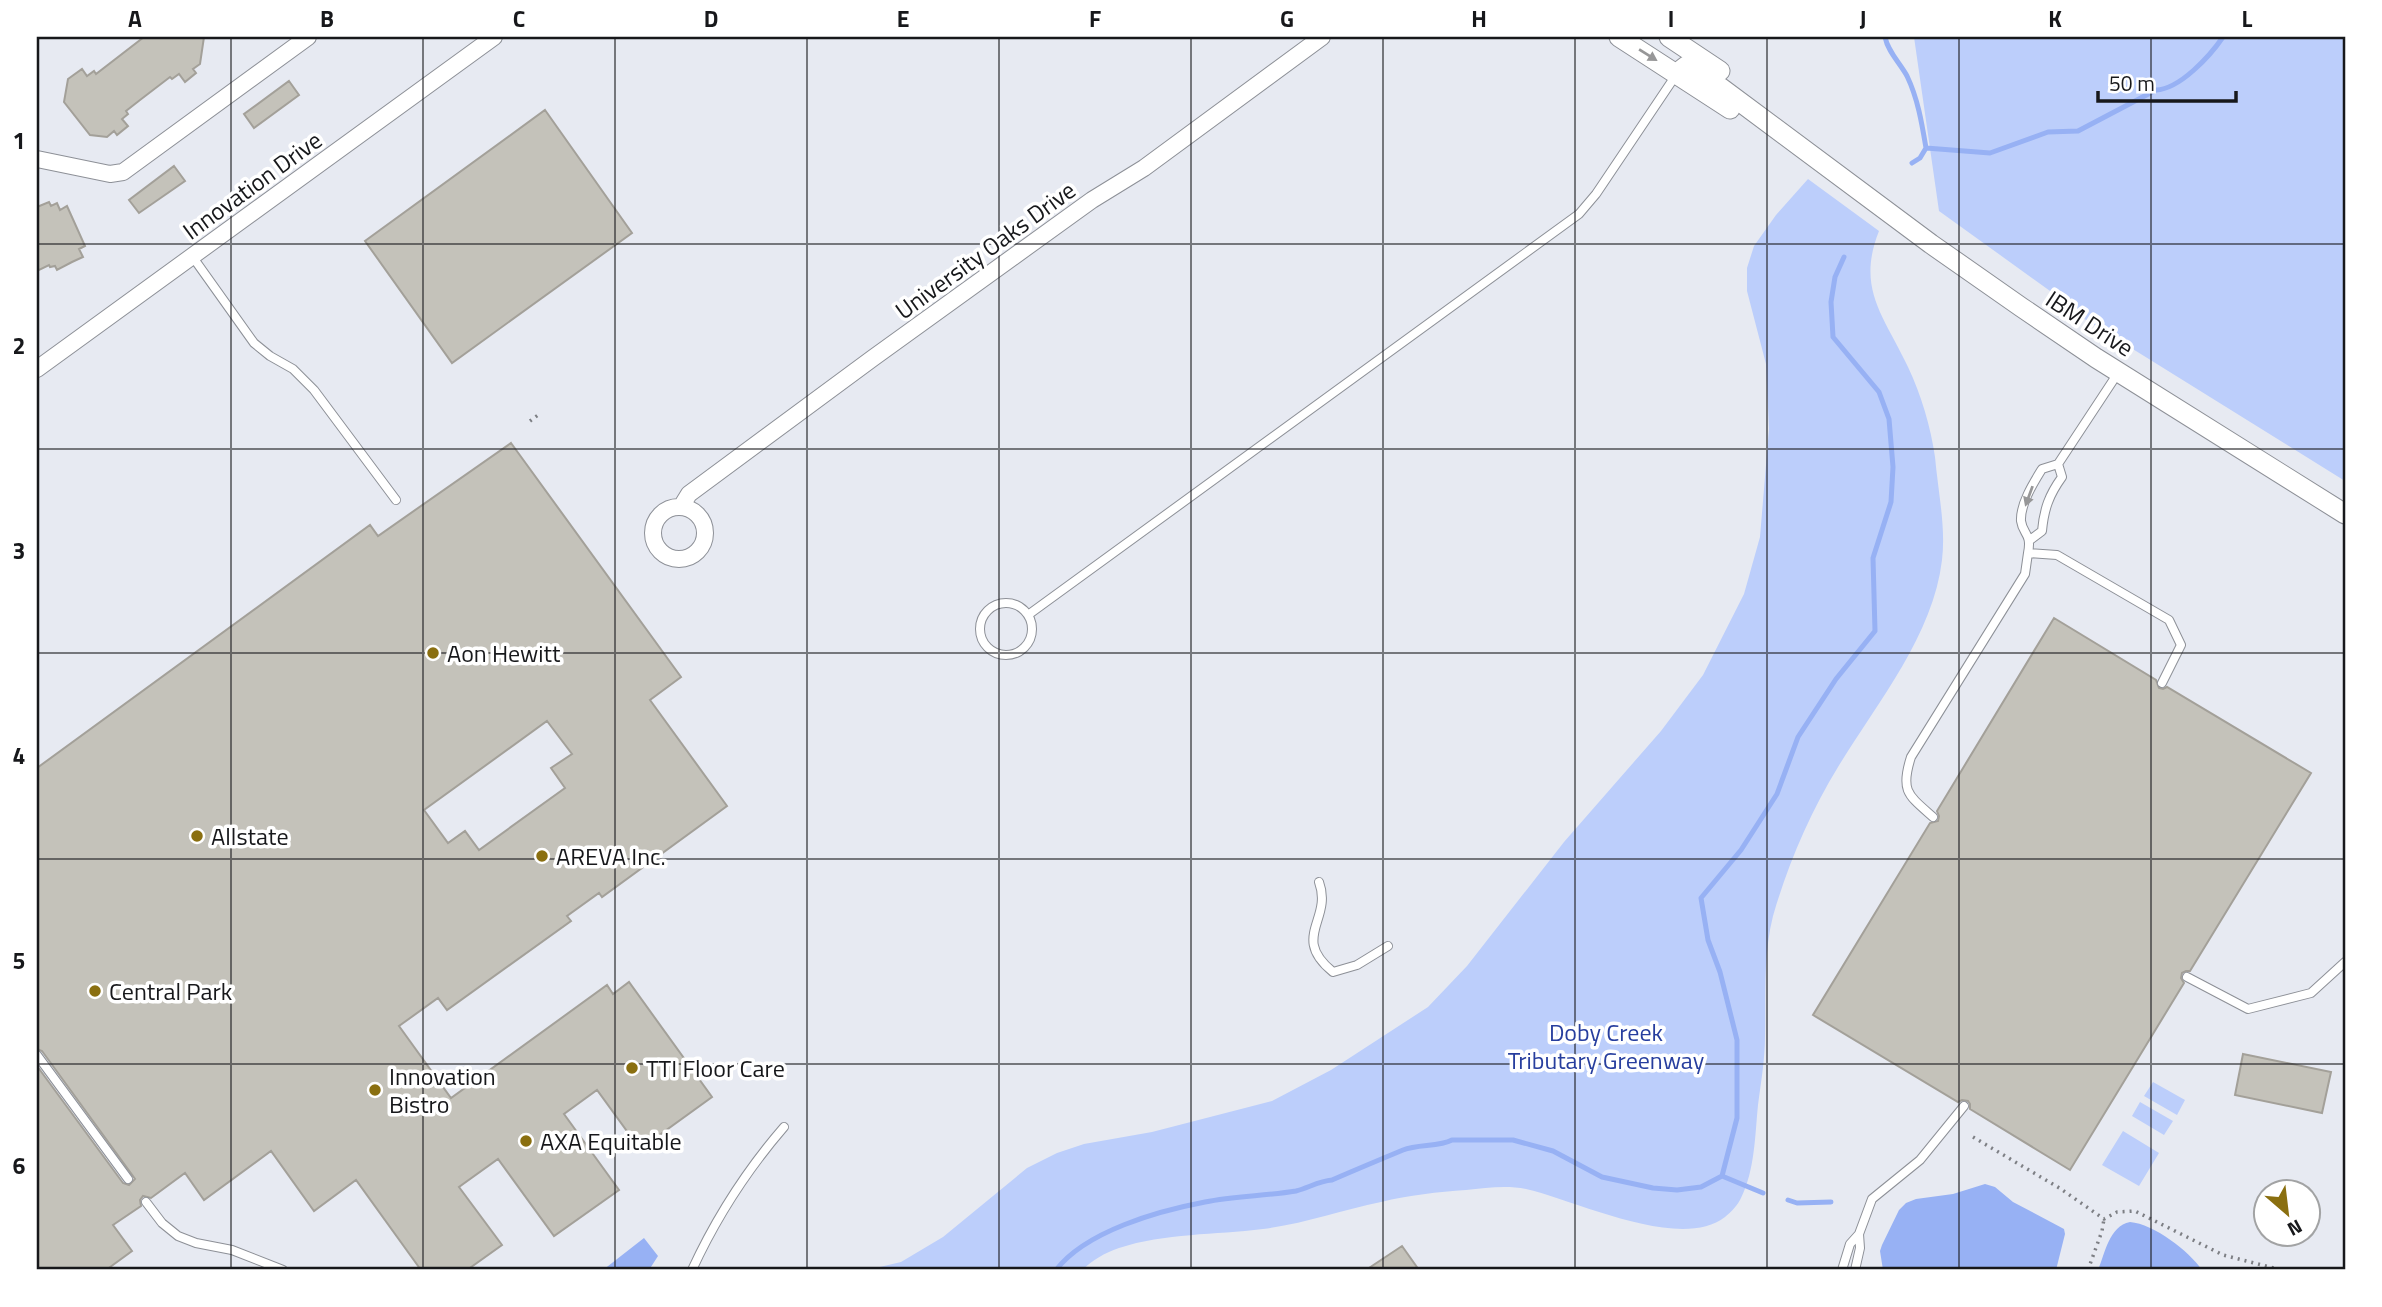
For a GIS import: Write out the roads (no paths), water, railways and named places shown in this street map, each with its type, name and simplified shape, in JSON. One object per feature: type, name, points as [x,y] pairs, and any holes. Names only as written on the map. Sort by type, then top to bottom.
[{"type":"street","points":[[37,159],[110,174],[123,172],[308,37]]},
{"type":"street","name":"Innovation Drive","points":[[37,369],[494,37]]},
{"type":"street","name":"University Oaks Drive","points":[[681,507],[689,494],[863,366],[1076,211],[1155,160],[1322,37]]},
{"type":"street","name":"IBM Drive","points":[[1619,37],[1677,73],[1780,145],[1817,158],[1942,251],[2119,372],[2345,514]]},
{"type":"street","name":"IBM Drive","points":[[1669,37],[1778,112],[1811,146],[1817,158]]},
{"type":"lane","points":[[1028,615],[1579,214],[1596,194],[1677,73]]},
{"type":"lane","points":[[192,256],[254,343],[293,369],[314,390],[396,500]]},
{"type":"lane","points":[[1933,817],[1910,797],[1905,778],[1911,757],[2025,574],[2030,540],[2021,521],[2027,494],[2042,469],[2058,464],[2119,372]]},
{"type":"lane","points":[[2030,540],[2042,530],[2049,494],[2062,477],[2058,464]]},
{"type":"lane","points":[[2028,553],[2057,555],[2169,620],[2181,645],[2162,683]]},
{"type":"lane","points":[[1006,603],[1016,605],[1028,615],[1032,631],[1030,639],[1019,652],[1010,655],[993,653],[981,640],[980,622],[990,607],[1006,603]]},
{"type":"lane","points":[[1319,882],[1323,904],[1312,940],[1333,972],[1346,970],[1388,946]]},
{"type":"lane","points":[[2187,977],[2248,1009],[2311,993],[2345,962]]},
{"type":"lane","points":[[37,1055],[128,1179]]},
{"type":"lane","points":[[1842,1270],[1850,1244],[1859,1234],[1872,1199],[1920,1160],[1964,1106]]},
{"type":"lane","points":[[692,1270],[726,1205],[784,1127]]},
{"type":"lane","points":[[146,1202],[162,1223],[178,1236],[196,1244],[232,1250],[283,1270]]},
{"type":"lane","points":[[1856,1270],[1860,1248],[1859,1234]]},
{"type":"waterway","points":[[1885,37],[1911,85],[1921,121],[1926,148],[1920,158],[1912,163]]},
{"type":"waterway","points":[[1926,148],[1990,153],[2048,132],[2078,131],[2156,90],[2175,84],[2202,62],[2223,37]]},
{"type":"waterway","points":[[1056,1270],[1085,1244],[1145,1217],[1216,1200],[1296,1191],[1332,1180],[1403,1150],[1452,1140],[1513,1140],[1553,1151],[1602,1177],[1653,1188],[1677,1190],[1701,1187],[1722,1176],[1737,1118],[1737,1040],[1720,972],[1708,940],[1701,898],[1741,850],[1777,794],[1798,737],[1836,679],[1875,631],[1873,558],[1891,502],[1893,467],[1889,419],[1879,392],[1833,337],[1831,302],[1835,277],[1844,257]]},
{"type":"waterway","points":[[1722,1176],[1763,1193]]},
{"type":"waterway","points":[[1788,1200],[1797,1203],[1831,1202]]},
{"type":"place","name":"Aon Hewitt","points":[[433,653]]},
{"type":"place","name":"Allstate","points":[[197,836]]},
{"type":"place","name":"AREVA Inc.","points":[[542,856]]},
{"type":"place","name":"Central Park","points":[[95,991]]},
{"type":"place","name":"TTI Floor Care","points":[[632,1068]]},
{"type":"place","name":"Innovation Bistro","points":[[375,1090]]},
{"type":"place","name":"AXA Equitable","points":[[526,1141]]},
{"type":"park label","name":"Doby Creek Tributary Greenway","points":[[1606,1046]]}]
